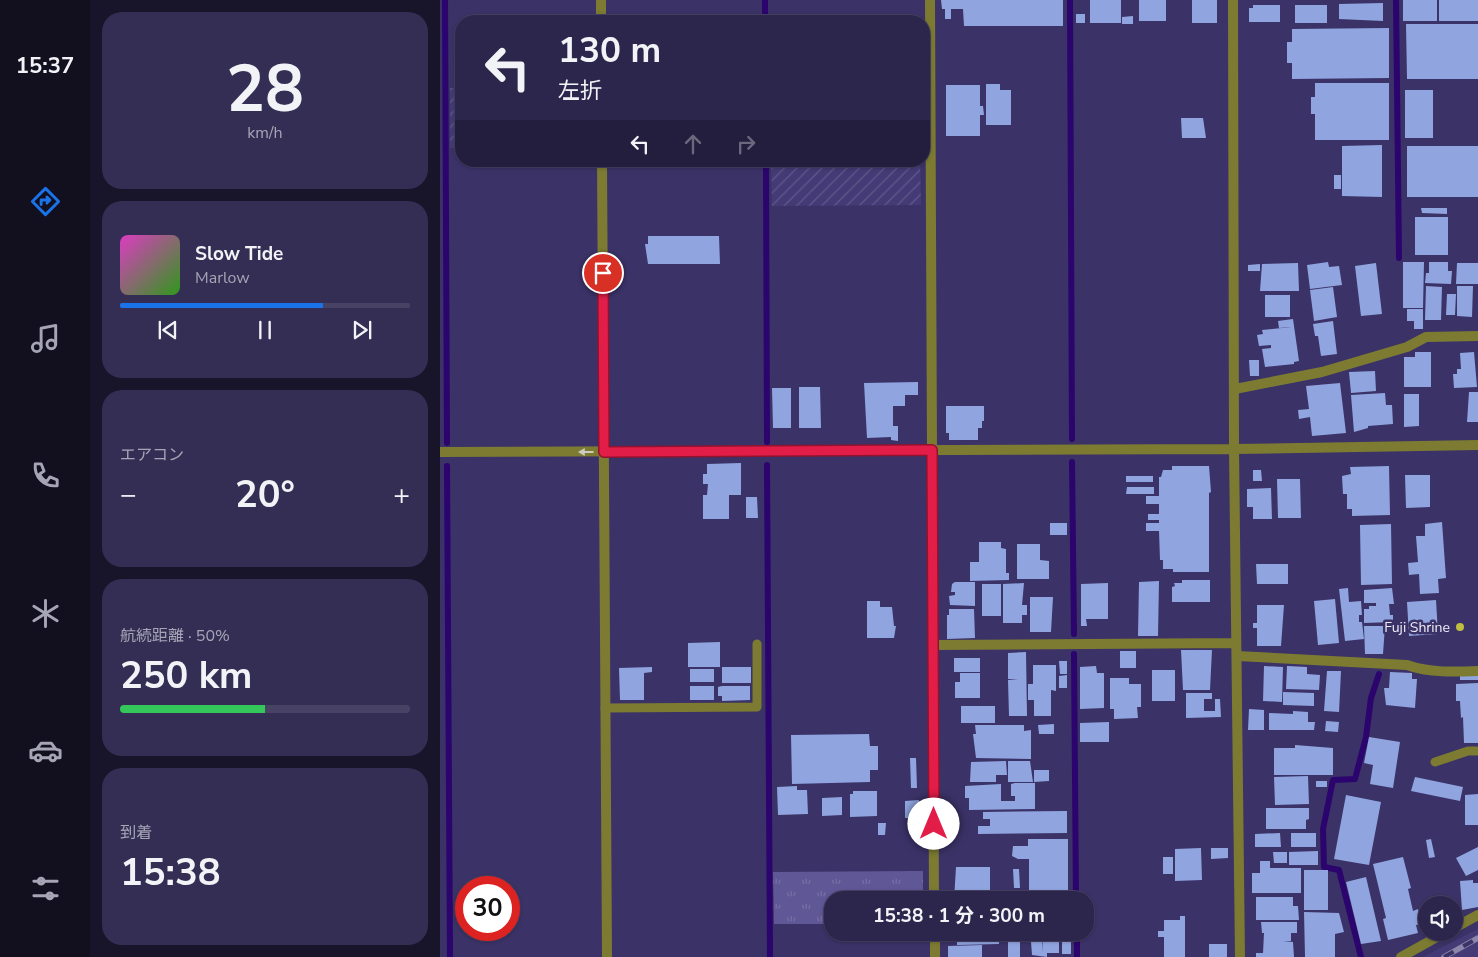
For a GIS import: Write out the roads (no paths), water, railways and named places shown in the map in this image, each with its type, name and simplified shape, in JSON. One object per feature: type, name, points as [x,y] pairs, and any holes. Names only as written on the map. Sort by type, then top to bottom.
[{"type":"street","points":[[601,0],[601,15]]},
{"type":"street","points":[[930,0],[930,15]]},
{"type":"street","points":[[1233,0],[1234,449],[1240,957]]},
{"type":"street","points":[[602,167],[607,957]]},
{"type":"street","points":[[928,167],[932,450],[934,891]]},
{"type":"street","points":[[1235,389],[1322,372],[1407,347],[1426,337],[1478,336]]},
{"type":"street","points":[[440,452],[1234,449],[1478,445]]},
{"type":"street","points":[[933,645],[1236,643]]},
{"type":"street","points":[[1237,656],[1407,665],[1418,669],[1458,672],[1478,671]]},
{"type":"street","points":[[1463,923],[1478,915]]},
{"type":"street","points":[[935,941],[935,957]]},
{"type":"street","points":[[1401,957],[1430,941]]},
{"type":"lane","points":[[605,708],[757,707],[757,644]]},
{"type":"lane","points":[[1435,762],[1468,751],[1478,750]]},
{"type":"waterway","points":[[445,0],[447,443]]},
{"type":"waterway","points":[[765,0],[765,15]]},
{"type":"waterway","points":[[1070,0],[1072,439]]},
{"type":"waterway","points":[[1396,0],[1399,258]]},
{"type":"waterway","points":[[766,167],[767,442]]},
{"type":"waterway","points":[[1072,462],[1074,634]]},
{"type":"waterway","points":[[767,465],[770,957]]},
{"type":"waterway","points":[[447,466],[450,957]]},
{"type":"waterway","points":[[1074,654],[1076,891]]},
{"type":"waterway","points":[[1361,957],[1339,870],[1324,867],[1323,829],[1333,780],[1355,779],[1366,737],[1371,698],[1379,674]]},
{"type":"waterway","points":[[1077,941],[1077,957]]},
{"type":"railway","points":[[1444,957],[1478,938]]},
{"type":"place","name":"Fuji Shrine","points":[[1460,627]]}]
